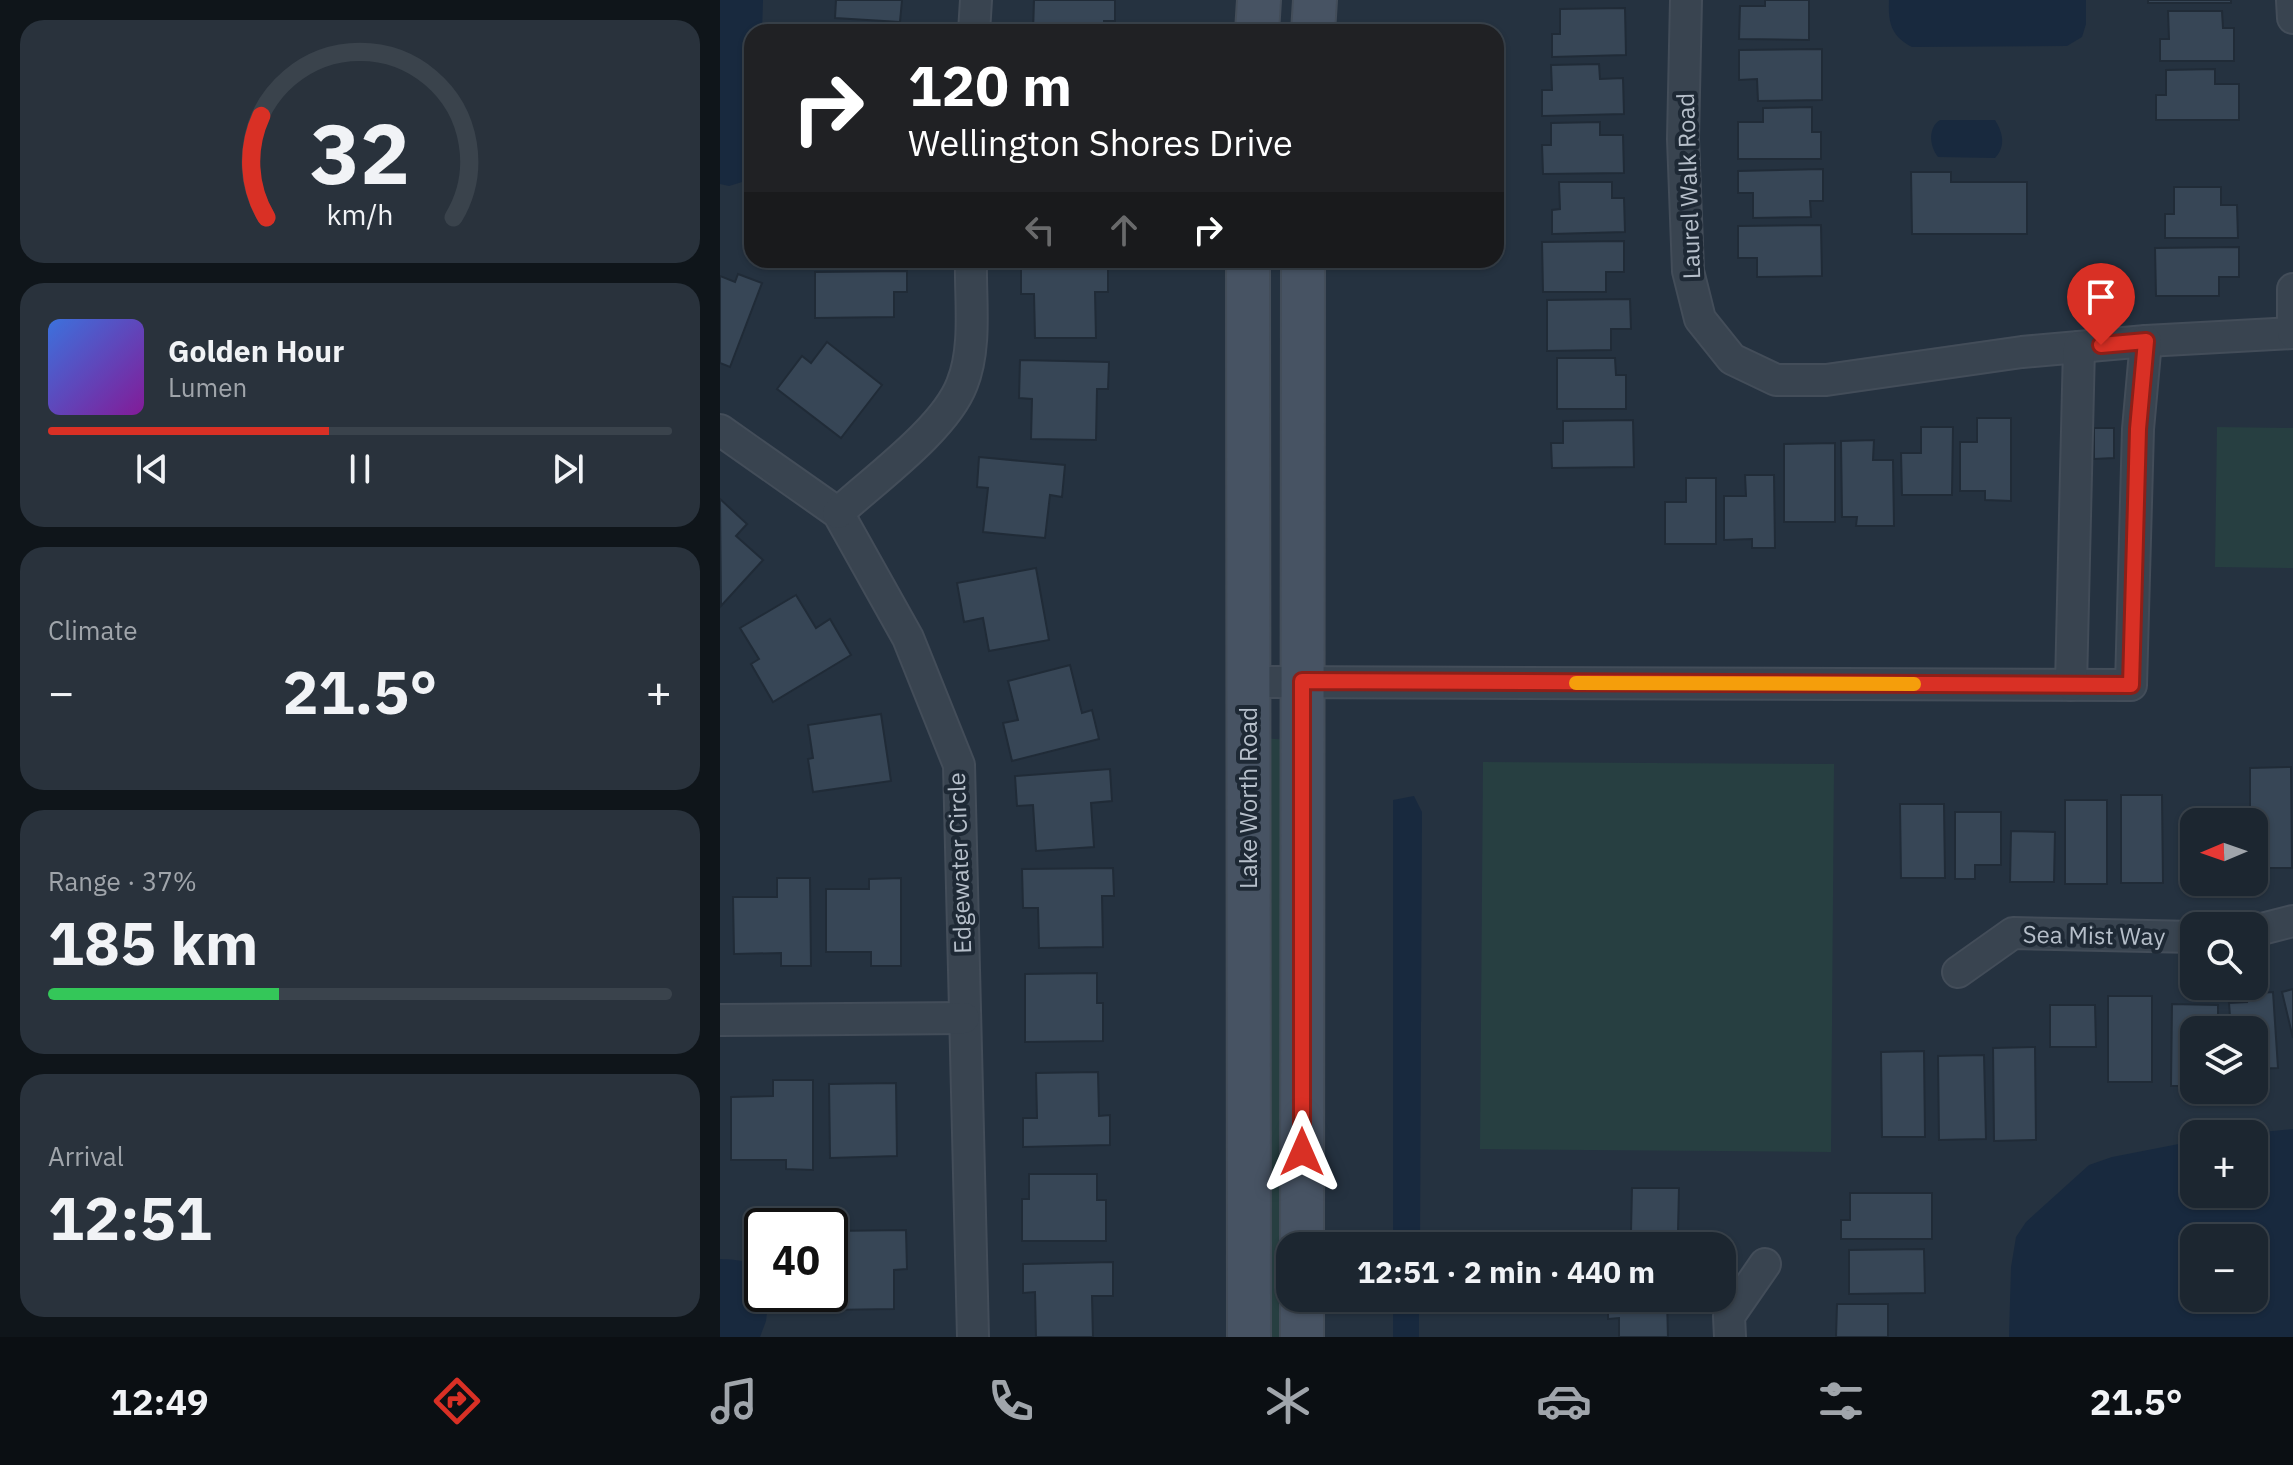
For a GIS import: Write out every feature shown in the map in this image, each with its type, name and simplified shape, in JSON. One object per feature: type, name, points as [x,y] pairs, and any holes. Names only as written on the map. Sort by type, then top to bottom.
[{"type":"street","points":[[974,24],[976,0]]},
{"type":"street","points":[[1258,24],[1259,0]]},
{"type":"street","points":[[1314,24],[1315,0]]},
{"type":"street","name":"Laurel Walk Road","points":[[1686,0],[1683,139],[1688,271],[1700,319],[1732,359],[1776,380],[1826,380],[2022,352],[2079,347]]},
{"type":"street","points":[[2292,0],[2293,18]]},
{"type":"street","points":[[838,513],[943,419],[963,383],[970,347],[971,268]]},
{"type":"street","name":"Lake Worth Road","points":[[1248,268],[1249,1337]]},
{"type":"street","points":[[1302,1232],[1303,268]]},
{"type":"street","points":[[2071,685],[2079,347],[2293,333],[2293,289]]},
{"type":"street","points":[[1249,682],[2131,685],[2138,429],[2146,341]]},
{"type":"street","name":"Edgewater Circle","points":[[720,430],[838,513],[908,638],[959,765],[973,1337]]},
{"type":"street","points":[[2268,927],[2293,921]]},
{"type":"street","name":"Sea Mist Way","points":[[1958,972],[2013,933],[2180,937]]},
{"type":"street","points":[[720,1020],[964,1018]]},
{"type":"street","points":[[1730,1337],[1729,1316],[1765,1264]]},
{"type":"street","points":[[1302,1312],[1302,1337]]},
{"type":"green space","points":[[2217,427],[2293,428],[2293,568],[2215,567]]},
{"type":"green space","points":[[1266,738],[1287,740],[1285,1232],[1276,1232],[1276,1312],[1285,1312],[1285,1337],[1268,1337]]},
{"type":"green space","points":[[1483,762],[1834,764],[1831,1152],[1480,1149]]},
{"type":"water","points":[[720,0],[763,0],[762,24],[744,24],[744,181],[729,186],[720,184]]},
{"type":"water","points":[[1889,0],[2086,0],[2086,24],[2082,37],[2067,46],[1912,47],[1899,38],[1892,28]]},
{"type":"water","points":[[1940,120],[1995,120],[2002,139],[2001,149],[1995,158],[1938,157],[1931,137],[1933,127]]},
{"type":"water","points":[[1414,796],[1422,812],[1420,1232],[1393,1232],[1393,800]]},
{"type":"water","points":[[2293,1129],[2293,1337],[2009,1337],[2011,1267],[2016,1237],[2026,1222],[2089,1165],[2112,1157],[2180,1144],[2180,1208],[2268,1208],[2268,1131]]},
{"type":"water","points":[[720,1259],[744,1262],[744,1312],[767,1312],[766,1321],[760,1337],[720,1337]]},
{"type":"water","points":[[1393,1312],[1419,1312],[1419,1337],[1393,1337]]},
{"type":"building","points":[[836,0],[902,0],[900,22],[835,18]]},
{"type":"building","points":[[1034,0],[1115,0],[1115,21],[1104,21],[1104,24],[1033,24]]},
{"type":"building","points":[[1765,0],[1809,0],[1809,40],[1739,39],[1740,6],[1765,6]]},
{"type":"building","points":[[2148,0],[2231,0],[2231,3],[2148,3]]},
{"type":"building","points":[[1625,8],[1626,55],[1552,57],[1552,34],[1560,34],[1560,9]]},
{"type":"building","points":[[2168,11],[2222,11],[2223,28],[2234,28],[2234,61],[2160,61],[2160,39],[2169,39]]},
{"type":"building","points":[[1822,49],[1822,100],[1758,101],[1757,79],[1739,80],[1739,50]]},
{"type":"building","points":[[1599,64],[1600,79],[1623,78],[1624,114],[1542,116],[1542,90],[1552,90],[1551,65]]},
{"type":"building","points":[[2215,69],[2215,84],[2239,84],[2239,120],[2156,120],[2156,95],[2166,95],[2166,70]]},
{"type":"building","points":[[1812,107],[1812,132],[1821,132],[1821,159],[1738,159],[1738,122],[1763,122],[1763,108]]},
{"type":"building","points":[[1600,122],[1600,135],[1623,135],[1624,173],[1543,174],[1542,145],[1551,145],[1551,123]]},
{"type":"building","points":[[1823,169],[1823,201],[1810,201],[1811,217],[1753,218],[1753,193],[1738,193],[1738,171]]},
{"type":"building","points":[[1911,172],[1951,172],[1951,182],[2027,182],[2027,234],[1912,234]]},
{"type":"building","points":[[1559,182],[1612,182],[1612,198],[1624,198],[1625,232],[1552,234],[1552,210],[1560,209]]},
{"type":"building","points":[[2174,187],[2221,187],[2221,205],[2237,205],[2238,238],[2165,238],[2165,214],[2174,214]]},
{"type":"building","points":[[1821,225],[1822,276],[1757,277],[1757,258],[1738,258],[1738,226]]},
{"type":"building","points":[[1624,241],[1624,272],[1606,272],[1606,292],[1543,292],[1542,242]]},
{"type":"building","points":[[2239,247],[2239,277],[2219,277],[2219,296],[2156,296],[2155,248]]},
{"type":"building","points":[[1021,268],[1108,268],[1108,292],[1095,292],[1096,338],[1035,338],[1034,294],[1021,294]]},
{"type":"building","points":[[907,271],[907,292],[894,292],[894,317],[815,318],[815,272]]},
{"type":"building","points":[[738,274],[762,283],[730,367],[720,363],[720,276],[735,282]]},
{"type":"building","points":[[1630,299],[1631,329],[1611,329],[1611,350],[1547,351],[1547,300]]},
{"type":"building","points":[[827,342],[882,385],[841,438],[777,389],[802,356],[811,363]]},
{"type":"building","points":[[1557,358],[1615,358],[1616,375],[1626,375],[1626,409],[1557,409]]},
{"type":"building","points":[[1020,360],[1109,362],[1108,389],[1097,389],[1096,440],[1031,439],[1032,399],[1019,398]]},
{"type":"building","points":[[1977,418],[2011,418],[2011,501],[1985,500],[1985,491],[1960,491],[1960,442],[1977,442]]},
{"type":"building","points":[[1633,420],[1634,467],[1552,468],[1551,443],[1563,443],[1563,421]]},
{"type":"building","points":[[1921,427],[1953,427],[1952,495],[1902,495],[1901,453],[1921,453]]},
{"type":"building","points":[[2094,428],[2114,428],[2114,458],[2094,459]]},
{"type":"building","points":[[1874,440],[1873,460],[1893,460],[1894,526],[1856,526],[1857,517],[1842,517],[1841,441]]},
{"type":"building","points":[[1835,443],[1835,522],[1784,522],[1784,444]]},
{"type":"building","points":[[979,457],[1065,465],[1062,497],[1050,495],[1045,538],[983,532],[988,488],[977,487]]},
{"type":"building","points":[[1745,475],[1774,475],[1775,548],[1752,548],[1752,539],[1724,540],[1724,496],[1746,496]]},
{"type":"building","points":[[1686,478],[1716,478],[1716,544],[1665,544],[1665,502],[1686,502]]},
{"type":"building","points":[[720,499],[747,524],[736,536],[763,560],[721,606]]},
{"type":"building","points":[[1036,568],[1049,640],[989,651],[983,618],[964,622],[957,583]]},
{"type":"building","points":[[796,595],[816,628],[830,619],[851,655],[773,702],[751,664],[759,659],[740,628]]},
{"type":"building","points":[[1070,665],[1082,713],[1092,710],[1099,739],[1012,761],[1003,723],[1018,720],[1008,681]]},
{"type":"building","points":[[881,714],[891,781],[813,792],[808,759],[813,758],[808,725]]},
{"type":"building","points":[[2291,767],[2292,868],[2268,868],[2268,808],[2250,808],[2250,768]]},
{"type":"building","points":[[1110,769],[1112,801],[1091,803],[1094,847],[1036,851],[1033,805],[1017,806],[1015,776]]},
{"type":"building","points":[[2121,795],[2162,795],[2163,883],[2121,883]]},
{"type":"building","points":[[2065,800],[2107,800],[2107,884],[2065,884]]},
{"type":"building","points":[[1900,804],[1944,804],[1945,878],[1901,878]]},
{"type":"building","points":[[1955,812],[2001,812],[2001,865],[1975,865],[1975,879],[1955,879]]},
{"type":"building","points":[[2011,831],[2055,832],[2054,882],[2010,882]]},
{"type":"building","points":[[1113,868],[1114,896],[1102,896],[1103,947],[1039,948],[1038,908],[1023,908],[1022,869]]},
{"type":"building","points":[[777,878],[810,878],[811,966],[781,966],[781,953],[734,954],[733,897],[777,897]]},
{"type":"building","points":[[901,878],[901,966],[871,966],[871,952],[826,952],[826,889],[869,889],[869,879]]},
{"type":"building","points":[[1097,973],[1097,1003],[1103,1003],[1103,1041],[1025,1042],[1025,974]]},
{"type":"building","points":[[2293,989],[2293,1038],[2282,992]]},
{"type":"building","points":[[2268,992],[2273,992],[2278,1068],[2268,1068],[2268,1016],[2230,1016],[2229,1003],[2268,1000]]},
{"type":"building","points":[[2108,996],[2152,996],[2152,1082],[2108,1082]]},
{"type":"building","points":[[2172,1004],[2218,1005],[2218,1016],[2180,1016],[2180,1086],[2171,1086]]},
{"type":"building","points":[[2050,1005],[2095,1005],[2096,1047],[2050,1047]]},
{"type":"building","points":[[2035,1047],[2036,1140],[1994,1141],[1993,1048]]},
{"type":"building","points":[[1924,1051],[1925,1137],[1882,1137],[1881,1052]]},
{"type":"building","points":[[1984,1055],[1986,1139],[1939,1140],[1938,1056]]},
{"type":"building","points":[[1098,1072],[1099,1116],[1110,1115],[1110,1145],[1023,1147],[1023,1118],[1037,1118],[1036,1073]]},
{"type":"building","points":[[773,1080],[813,1080],[813,1170],[786,1169],[786,1160],[731,1160],[731,1097],[773,1096]]},
{"type":"building","points":[[896,1083],[897,1156],[830,1158],[829,1084]]},
{"type":"building","points":[[1029,1174],[1097,1174],[1097,1200],[1106,1200],[1106,1241],[1022,1241],[1022,1199],[1029,1199]]},
{"type":"building","points":[[1632,1188],[1679,1188],[1678,1232],[1631,1232]]},
{"type":"building","points":[[1850,1193],[1932,1193],[1932,1239],[1841,1239],[1841,1220],[1850,1220]]},
{"type":"building","points":[[906,1230],[907,1269],[894,1270],[894,1309],[848,1310],[848,1231]]},
{"type":"building","points":[[1924,1249],[1925,1293],[1849,1294],[1849,1250]]},
{"type":"building","points":[[1113,1262],[1113,1296],[1092,1296],[1093,1337],[1036,1337],[1035,1292],[1023,1293],[1023,1264]]},
{"type":"building","points":[[1837,1304],[1888,1304],[1888,1337],[1836,1337]]},
{"type":"building","points":[[1608,1312],[1667,1312],[1668,1337],[1619,1337],[1619,1318],[1608,1319]]},
{"type":"slow traffic","points":[[1576,683],[1914,684]]},
{"type":"route","points":[[1302,1152],[1302,681],[2131,685],[2138,429],[2146,341],[2101,345]]}]
